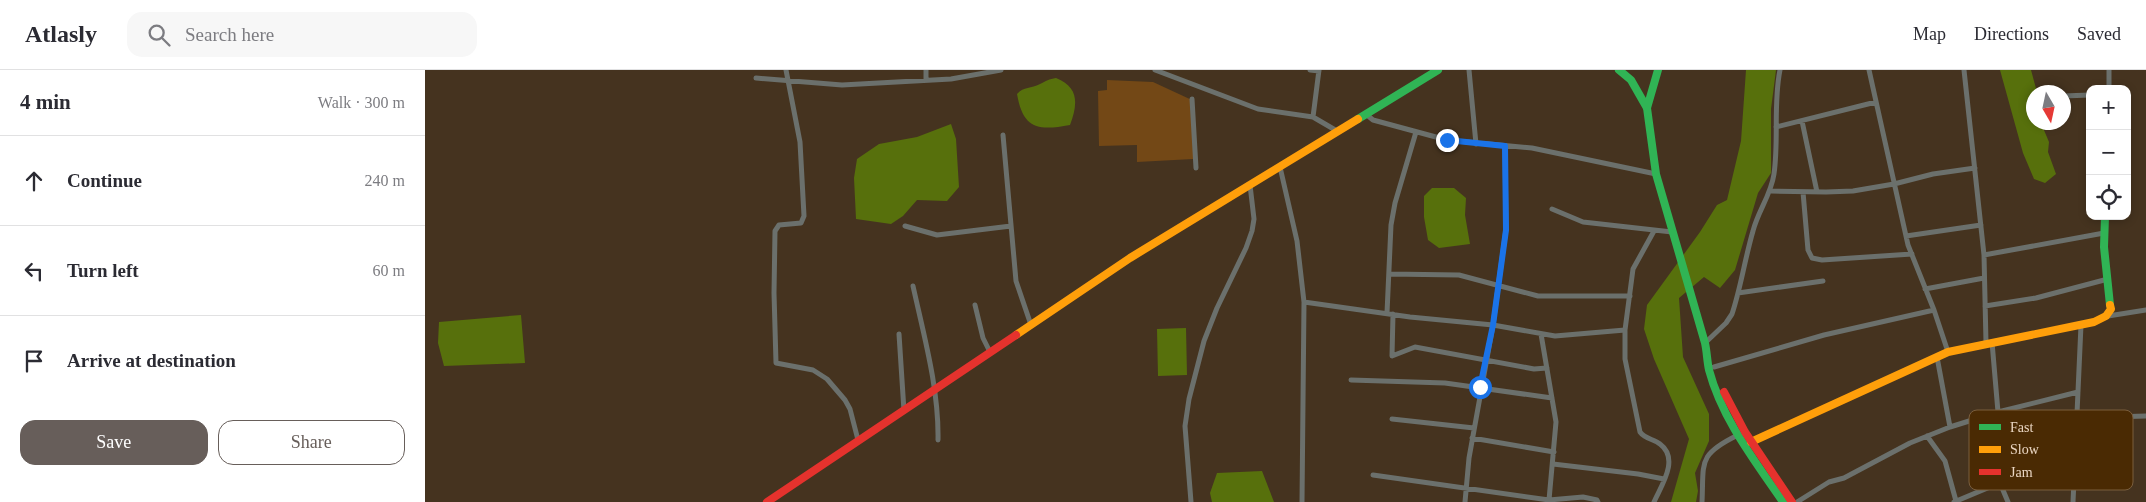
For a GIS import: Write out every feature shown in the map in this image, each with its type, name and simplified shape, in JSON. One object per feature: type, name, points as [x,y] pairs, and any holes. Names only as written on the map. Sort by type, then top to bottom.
[{"type":"main road","points":[[767,502],[1130,258],[1438,70]]},
{"type":"main road","points":[[1619,70],[1631,80],[1647,108],[1656,174],[1674,242],[1705,343],[1709,359],[1709,369],[1720,399],[1738,436],[1783,502]]},
{"type":"main road","points":[[1647,108],[1658,70]]},
{"type":"main road","points":[[1751,442],[1948,352],[2081,325],[2109,316],[2111,309],[2104,247],[2105,220]]},
{"type":"main road","points":[[1709,359],[1751,442],[1793,502]]},
{"type":"street","points":[[786,70],[800,142],[804,216],[801,223],[779,225],[775,231],[776,363],[813,370],[827,379],[845,400],[850,409],[858,442]]},
{"type":"street","points":[[926,70],[927,80]]},
{"type":"street","points":[[756,78],[842,85],[951,79],[1001,70]]},
{"type":"street","points":[[1156,70],[1258,109],[1313,117],[1338,132]]},
{"type":"street","points":[[1310,70],[1319,71],[1313,117]]},
{"type":"street","points":[[1469,70],[1476,144]]},
{"type":"street","points":[[1705,343],[1726,323],[1732,314],[1753,231],[1760,210],[1771,190],[1776,156],[1777,89],[1781,70]]},
{"type":"street","points":[[1869,70],[1911,254],[1934,310],[1948,352]]},
{"type":"street","points":[[1964,70],[1984,255],[1985,306],[1998,410]]},
{"type":"street","points":[[2109,70],[2109,85]]},
{"type":"street","points":[[2071,96],[2086,95]]},
{"type":"street","points":[[1192,99],[1196,168]]},
{"type":"street","points":[[1776,127],[1876,102]]},
{"type":"street","points":[[1367,115],[1373,120],[1447,140],[1532,148],[1656,174]]},
{"type":"street","points":[[1802,120],[1817,192]]},
{"type":"street","points":[[1417,132],[1395,203],[1391,225],[1389,274],[1392,356],[1415,347],[1534,369],[1547,368]]},
{"type":"street","points":[[1003,135],[1016,280],[1031,325]]},
{"type":"street","points":[[1465,502],[1472,438],[1493,325],[1506,230],[1505,146]]},
{"type":"street","points":[[1279,166],[1297,241],[1304,302],[1302,502]]},
{"type":"street","points":[[1771,190],[1803,192],[1853,191],[1894,184],[1933,174],[1975,168]]},
{"type":"street","points":[[1191,502],[1185,426],[1189,399],[1211,324],[1252,231],[1254,218],[1250,183]]},
{"type":"street","points":[[1803,192],[1808,250],[1812,258],[1817,260],[1911,254]]},
{"type":"street","points":[[1552,209],[1583,222],[1672,232]]},
{"type":"street","points":[[1906,236],[1981,225]]},
{"type":"street","points":[[905,226],[937,235],[1011,226]]},
{"type":"street","points":[[1654,230],[1635,262],[1625,330],[1625,359],[1640,432],[1659,443],[1665,449],[1670,464],[1654,502]]},
{"type":"street","points":[[1984,255],[2104,232]]},
{"type":"street","points":[[1389,274],[1459,275],[1538,296],[1630,296]]},
{"type":"street","points":[[1925,289],[1984,278]]},
{"type":"street","points":[[1985,306],[2036,298],[2108,279]]},
{"type":"street","points":[[1738,293],[1823,281]]},
{"type":"street","points":[[913,286],[934,391],[938,423],[937,440]]},
{"type":"street","points":[[1304,302],[1390,314],[1493,325],[1555,336],[1625,330]]},
{"type":"street","points":[[975,305],[983,338],[990,353]]},
{"type":"street","points":[[1714,367],[1824,335],[1934,310]]},
{"type":"street","points":[[2109,316],[2145,312]]},
{"type":"street","points":[[2077,410],[2081,325]]},
{"type":"street","points":[[899,334],[903,411]]},
{"type":"street","points":[[1541,334],[1556,422],[1549,500]]},
{"type":"street","points":[[1937,357],[1950,427]]},
{"type":"street","points":[[1351,380],[1437,382],[1552,398]]},
{"type":"street","points":[[2006,410],[2078,392]]},
{"type":"street","points":[[2133,416],[2146,416]]},
{"type":"street","points":[[1393,419],[1474,428]]},
{"type":"street","points":[[1797,502],[1829,482],[1844,478],[1927,436],[1969,421]]},
{"type":"street","points":[[1702,502],[1702,470],[1705,460],[1717,447],[1738,436]]},
{"type":"street","points":[[1927,436],[1945,460],[1955,501],[1983,490]]},
{"type":"street","points":[[1472,438],[1554,452]]},
{"type":"street","points":[[1553,464],[1664,479]]},
{"type":"street","points":[[1373,474],[1549,500],[1583,497],[1597,500],[1598,502]]},
{"type":"street","points":[[2004,490],[2008,502]]},
{"type":"shaded area","points":[[1746,70],[1776,70],[1771,109],[1771,173],[1758,193],[1735,270],[1720,288],[1704,277],[1679,298],[1683,357],[1709,414],[1709,441],[1695,473],[1698,491],[1696,502],[1671,502],[1689,439],[1654,359],[1644,329],[1647,305],[1700,232],[1717,205],[1727,200],[1741,141]]},
{"type":"shaded area","points":[[2000,70],[2031,70],[2035,85],[2026,85],[2026,130],[2044,130],[2049,142],[2048,152],[2056,174],[2045,183],[2034,179],[2023,153]]},
{"type":"shaded area","points":[[1056,78],[1069,86],[1075,97],[1070,125],[1049,128],[1034,125],[1023,114],[1017,94],[1020,91]]},
{"type":"shaded area","points":[[1107,80],[1153,82],[1194,101],[1193,159],[1137,162],[1137,145],[1099,146],[1098,91],[1107,90]]},
{"type":"shaded area","points":[[951,124],[956,139],[959,187],[947,201],[917,200],[903,216],[891,224],[856,219],[854,178],[857,159],[879,144],[917,137]]},
{"type":"shaded area","points":[[1432,188],[1454,188],[1466,198],[1465,215],[1470,244],[1439,248],[1428,240],[1424,217],[1424,196]]},
{"type":"shaded area","points":[[521,315],[525,363],[444,366],[438,343],[439,322]]},
{"type":"shaded area","points":[[1186,328],[1187,375],[1158,376],[1157,329]]},
{"type":"shaded area","points":[[1262,471],[1274,502],[1212,502],[1210,493],[1217,473]]},
{"type":"traffic: fast","points":[[1358,119],[1438,70]]},
{"type":"traffic: fast","points":[[1619,70],[1631,80],[1647,108],[1656,174],[1705,343],[1709,370],[1715,388],[1722,406],[1740,439],[1783,502]]},
{"type":"traffic: fast","points":[[1647,108],[1658,70]]},
{"type":"traffic: fast","points":[[2105,220],[2104,247],[2110,305]]},
{"type":"traffic: slow","points":[[1016,335],[1130,258],[1358,119]]},
{"type":"traffic: slow","points":[[1751,442],[1948,352],[2094,322],[2106,316],[2111,309],[2110,305]]},
{"type":"traffic: jam","points":[[767,502],[1016,335]]},
{"type":"traffic: jam","points":[[1724,392],[1745,432],[1792,502]]},
{"type":"route","points":[[1447,140],[1505,146],[1506,230],[1493,325],[1480,387]]}]
